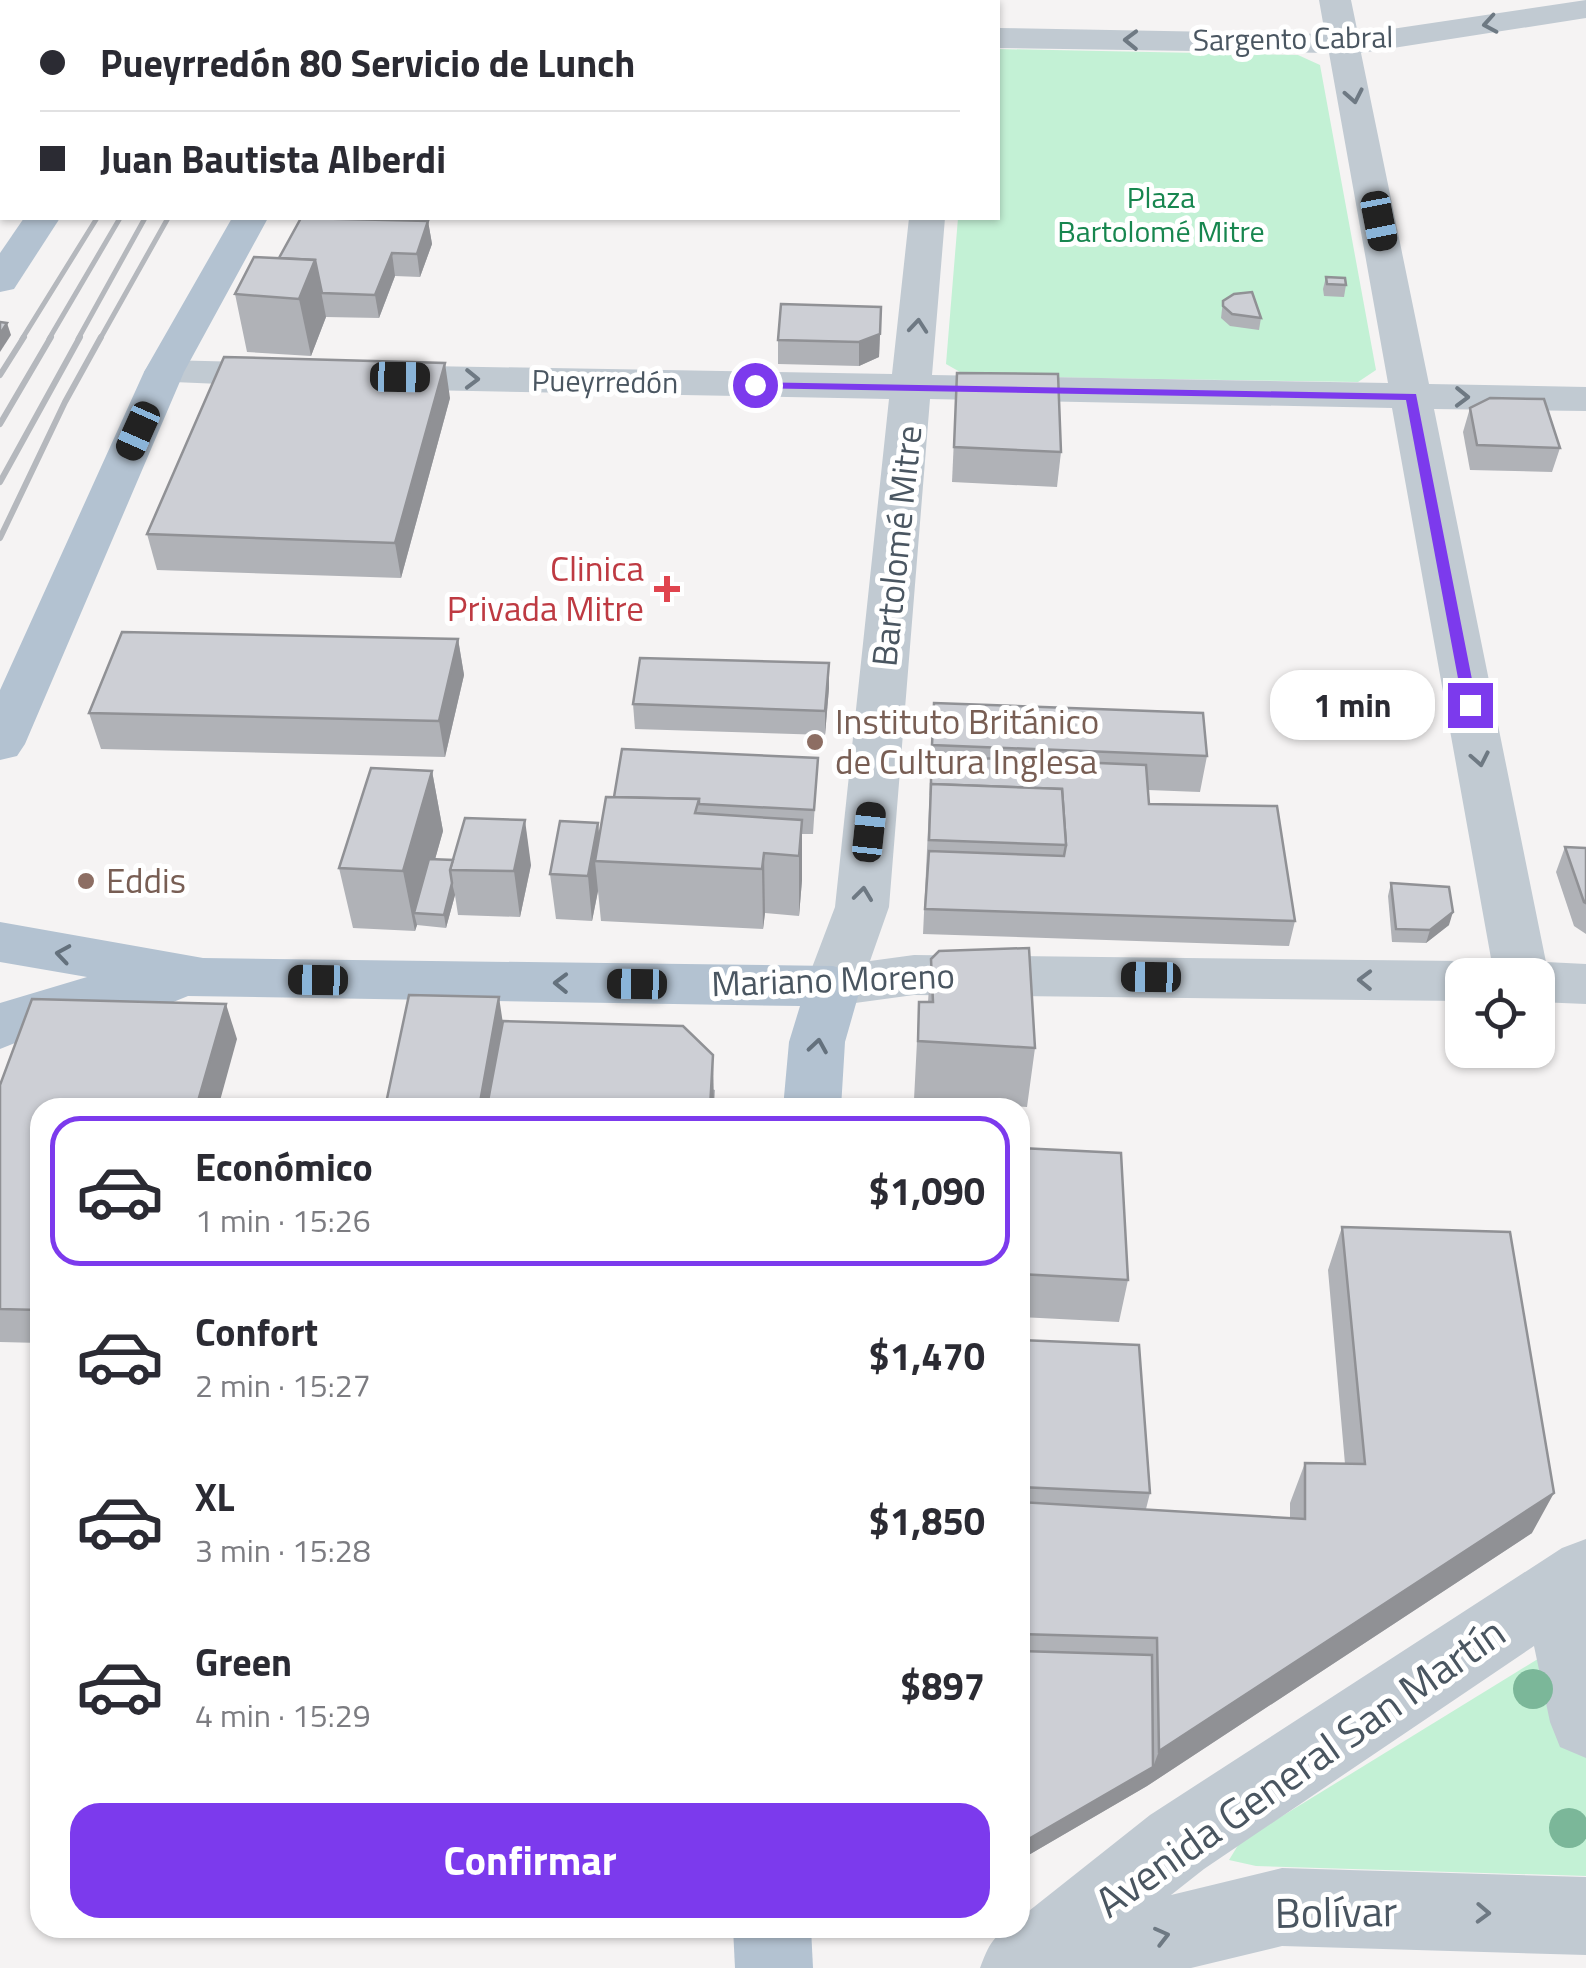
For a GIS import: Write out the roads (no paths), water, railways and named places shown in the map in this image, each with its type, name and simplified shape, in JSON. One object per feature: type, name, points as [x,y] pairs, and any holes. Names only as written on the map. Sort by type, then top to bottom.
[{"type":"main road","points":[[0,281],[41,220]]},
{"type":"main road","points":[[0,744],[164,372],[249,220]]},
{"type":"main road","name":"Mariano Moreno","points":[[0,942],[203,978],[833,986]]},
{"type":"main road","name":"Mariano Moreno","points":[[0,1028],[23,1015],[55,1005],[203,978]]},
{"type":"main road","name":"Bartolomé Mitre","points":[[813,1098],[817,1042],[833,986]]},
{"type":"main road","points":[[772,1938],[774,1968]]},
{"type":"street","points":[[1335,0],[1518,958]]},
{"type":"street","name":"Sargento Cabral","points":[[1000,38],[1384,42],[1586,8]]},
{"type":"street","name":"Bartolomé Mitre","points":[[833,986],[862,907],[928,220]]},
{"type":"street","name":"Pueyrredón","points":[[164,372],[1586,399]]},
{"type":"street","name":"Mariano Moreno","points":[[833,986],[914,975],[1445,981]]},
{"type":"street","points":[[1555,983],[1586,984]]},
{"type":"street","points":[[1571,1581],[1586,1722]]},
{"type":"street","name":"Avenida General San Martín","points":[[1019,1968],[1177,1842],[1571,1581]]},
{"type":"street","name":"Bolívar","points":[[1033,1968],[1282,1907],[1586,1916]]},
{"type":"railway","points":[[22,339],[96,220]]},
{"type":"railway","points":[[49,339],[119,220]]},
{"type":"railway","points":[[78,339],[144,220]]},
{"type":"railway","points":[[100,339],[167,220]]},
{"type":"railway","points":[[0,375],[24,337]]},
{"type":"railway","points":[[0,424],[51,337]]},
{"type":"railway","points":[[0,482],[80,337]]},
{"type":"railway","points":[[0,538],[101,337]]},
{"type":"place","name":"Clinica Privada Mitre","points":[[667,589]]},
{"type":"place","name":"Instituto Británico de Cultura Inglesa","points":[[815,742]]},
{"type":"place","name":"Eddis","points":[[86,881]]},
{"type":"park label","name":"Plaza Bartolomé Mitre","points":[[1161,215]]}]
